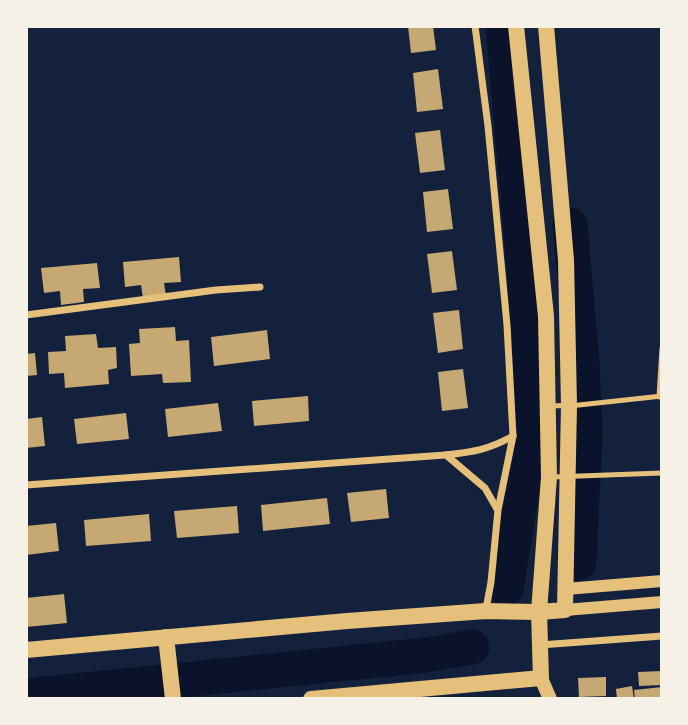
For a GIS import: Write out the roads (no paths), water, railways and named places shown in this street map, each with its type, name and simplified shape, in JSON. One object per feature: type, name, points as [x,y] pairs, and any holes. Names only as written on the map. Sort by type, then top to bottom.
[{"type":"main road","points":[[516,26],[546,316],[549,477],[539,645],[541,678],[550,699]]},
{"type":"main road","points":[[26,650],[486,611],[565,610],[574,475],[574,405],[566,260],[546,26]]},
{"type":"main road","points":[[519,62],[549,59]]},
{"type":"main road","points":[[541,589],[566,589]]},
{"type":"main road","points":[[166,639],[173,699]]},
{"type":"main road","points":[[311,699],[541,678]]},
{"type":"street","points":[[475,26],[488,126],[506,312],[513,436],[498,510],[486,611]]},
{"type":"street","points":[[26,315],[216,290],[260,287]]},
{"type":"street","points":[[26,485],[445,455],[478,451],[513,436]]},
{"type":"street","points":[[445,455],[485,488],[498,510]]},
{"type":"street","points":[[566,589],[662,581]]},
{"type":"street","points":[[565,610],[662,602]]},
{"type":"street","points":[[539,645],[662,636]]},
{"type":"lane","points":[[548,406],[660,396],[662,348]]},
{"type":"lane","points":[[549,477],[662,473]]},
{"type":"waterway","points":[[503,26],[525,281],[530,383],[530,441],[506,589]]},
{"type":"waterway","points":[[570,225],[582,362],[585,433],[579,563]]},
{"type":"waterway","points":[[26,696],[426,655],[472,647]]}]
